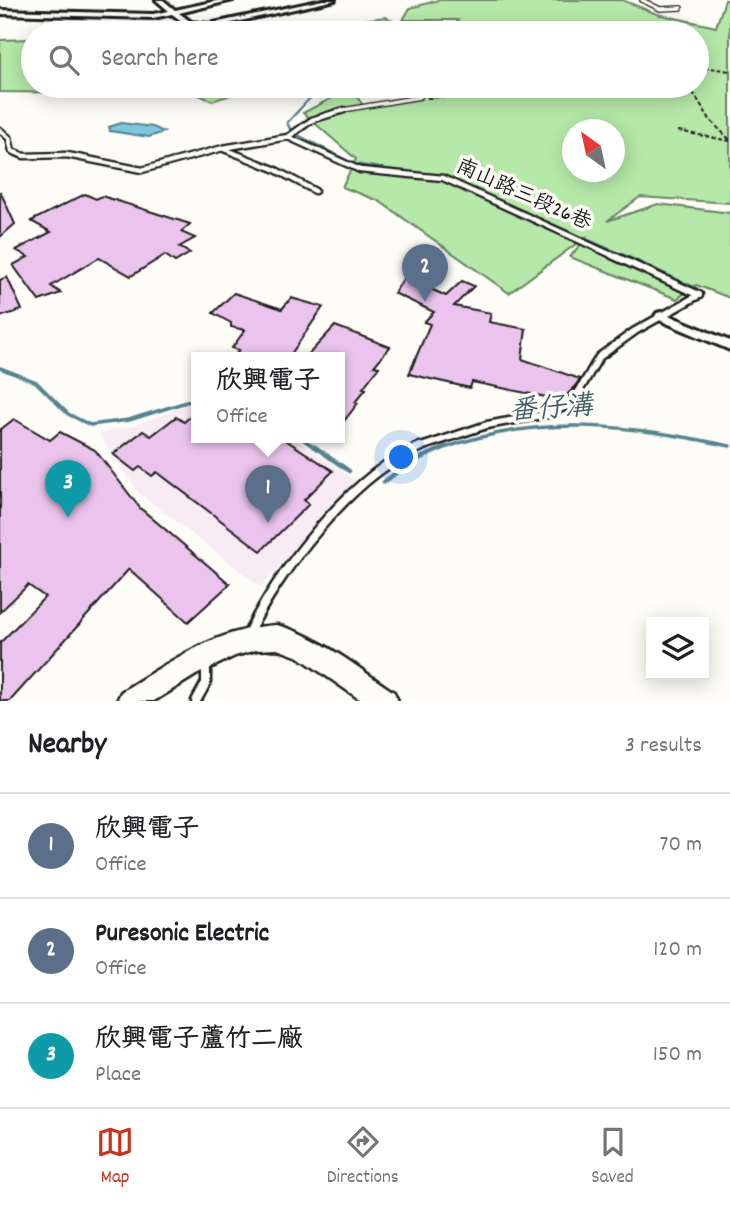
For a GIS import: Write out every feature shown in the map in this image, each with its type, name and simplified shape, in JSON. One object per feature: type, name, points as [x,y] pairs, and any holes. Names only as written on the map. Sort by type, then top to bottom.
[{"type":"street","points":[[159,0],[185,21]]},
{"type":"street","points":[[0,12],[153,16],[230,0]]},
{"type":"street","points":[[233,21],[332,0]]},
{"type":"street","points":[[661,316],[730,346]]},
{"type":"street","points":[[130,701],[205,656],[246,639],[268,638],[293,641],[386,701]]},
{"type":"lane","points":[[642,0],[655,9],[666,11],[681,8]]},
{"type":"lane","points":[[0,130],[9,138],[12,151],[24,156],[67,155],[142,170],[223,148],[288,137],[298,126],[321,115],[414,98]]},
{"type":"lane","name":"南山路三段26巷","points":[[288,137],[360,170],[443,178],[541,220],[699,295],[661,316]]},
{"type":"lane","points":[[223,148],[274,169],[314,191]]},
{"type":"lane","points":[[246,639],[253,620],[300,552],[373,476],[413,450],[512,419],[554,412],[579,394],[597,358],[661,316]]},
{"type":"lane","points":[[196,701],[206,683],[205,656]]},
{"type":"path","points":[[709,68],[730,71]]},
{"type":"path","points":[[434,98],[454,98]]},
{"type":"path","points":[[697,98],[711,121],[730,141]]},
{"type":"path","points":[[678,131],[730,141]]},
{"type":"shaded area","points":[[191,405],[191,443],[301,443],[356,481],[261,587],[139,493],[99,434],[134,426]]},
{"type":"green space","points":[[439,0],[622,0],[657,14],[689,21],[458,21],[403,20],[410,8]]},
{"type":"green space","points":[[725,0],[730,0],[730,203],[640,197],[607,221],[658,204],[730,213],[730,298],[696,285],[677,299],[570,257],[587,236],[509,293],[379,201],[342,187],[356,159],[303,113],[332,98],[358,98],[364,107],[408,98],[709,98],[709,25],[716,27]]},
{"type":"green space","points":[[386,17],[393,21],[356,21]]},
{"type":"green space","points":[[21,39],[21,92],[0,92],[0,40]]},
{"type":"water","points":[[121,123],[153,127],[164,132],[149,137],[110,131],[109,127]]},
{"type":"building","points":[[0,191],[15,224],[0,237]]},
{"type":"building","points":[[85,194],[96,199],[102,196],[190,224],[181,232],[195,238],[179,247],[190,253],[175,262],[165,255],[131,276],[99,258],[51,286],[61,293],[39,301],[13,265],[28,257],[16,250],[51,232],[31,221]]},
{"type":"building","points":[[7,277],[22,310],[0,317],[0,280]]},
{"type":"building","points":[[405,277],[446,296],[462,281],[474,286],[454,306],[491,313],[489,322],[526,329],[522,359],[580,379],[558,403],[551,398],[472,382],[470,388],[409,374],[430,324],[424,322],[434,312],[394,293]]},
{"type":"building","points":[[234,293],[282,309],[291,298],[323,307],[292,352],[238,352],[239,350],[232,348],[245,330],[231,327],[231,323],[213,313]]},
{"type":"building","points":[[335,326],[390,347],[374,366],[379,367],[345,420],[345,352],[311,352]]},
{"type":"building","points":[[191,416],[191,443],[290,443],[333,471],[304,500],[309,504],[261,551],[157,472],[152,476],[140,467],[135,471],[113,454],[143,431],[151,436],[176,417],[184,422]]},
{"type":"building","points":[[14,419],[50,440],[60,432],[95,450],[140,508],[230,584],[188,622],[129,569],[10,701],[0,701],[0,643],[45,597],[28,585],[0,612],[0,430]]},
{"type":"waterway","points":[[298,111],[310,98]]},
{"type":"waterway","points":[[299,110],[287,123],[292,132],[354,164],[404,172]]},
{"type":"waterway","points":[[443,176],[627,257]]},
{"type":"waterway","points":[[623,255],[697,289]]},
{"type":"waterway","name":"番仔溝","points":[[0,368],[36,382],[68,414],[90,425],[129,420],[191,401]]},
{"type":"waterway","name":"番仔溝","points":[[442,449],[514,430],[585,426],[620,428],[730,446]]},
{"type":"waterway","name":"番仔溝","points":[[308,443],[317,449]]},
{"type":"waterway","name":"番仔溝","points":[[315,447],[349,471]]},
{"type":"waterway","name":"番仔溝","points":[[442,449],[446,447]]},
{"type":"waterway","name":"番仔溝","points":[[384,482],[409,463],[442,449]]},
{"type":"place","name":"Puresonic Electric","points":[[425,302]]},
{"type":"place","name":"欣興電子蘆竹二廠","points":[[68,518]]},
{"type":"place","name":"欣興電子","points":[[268,523]]}]
